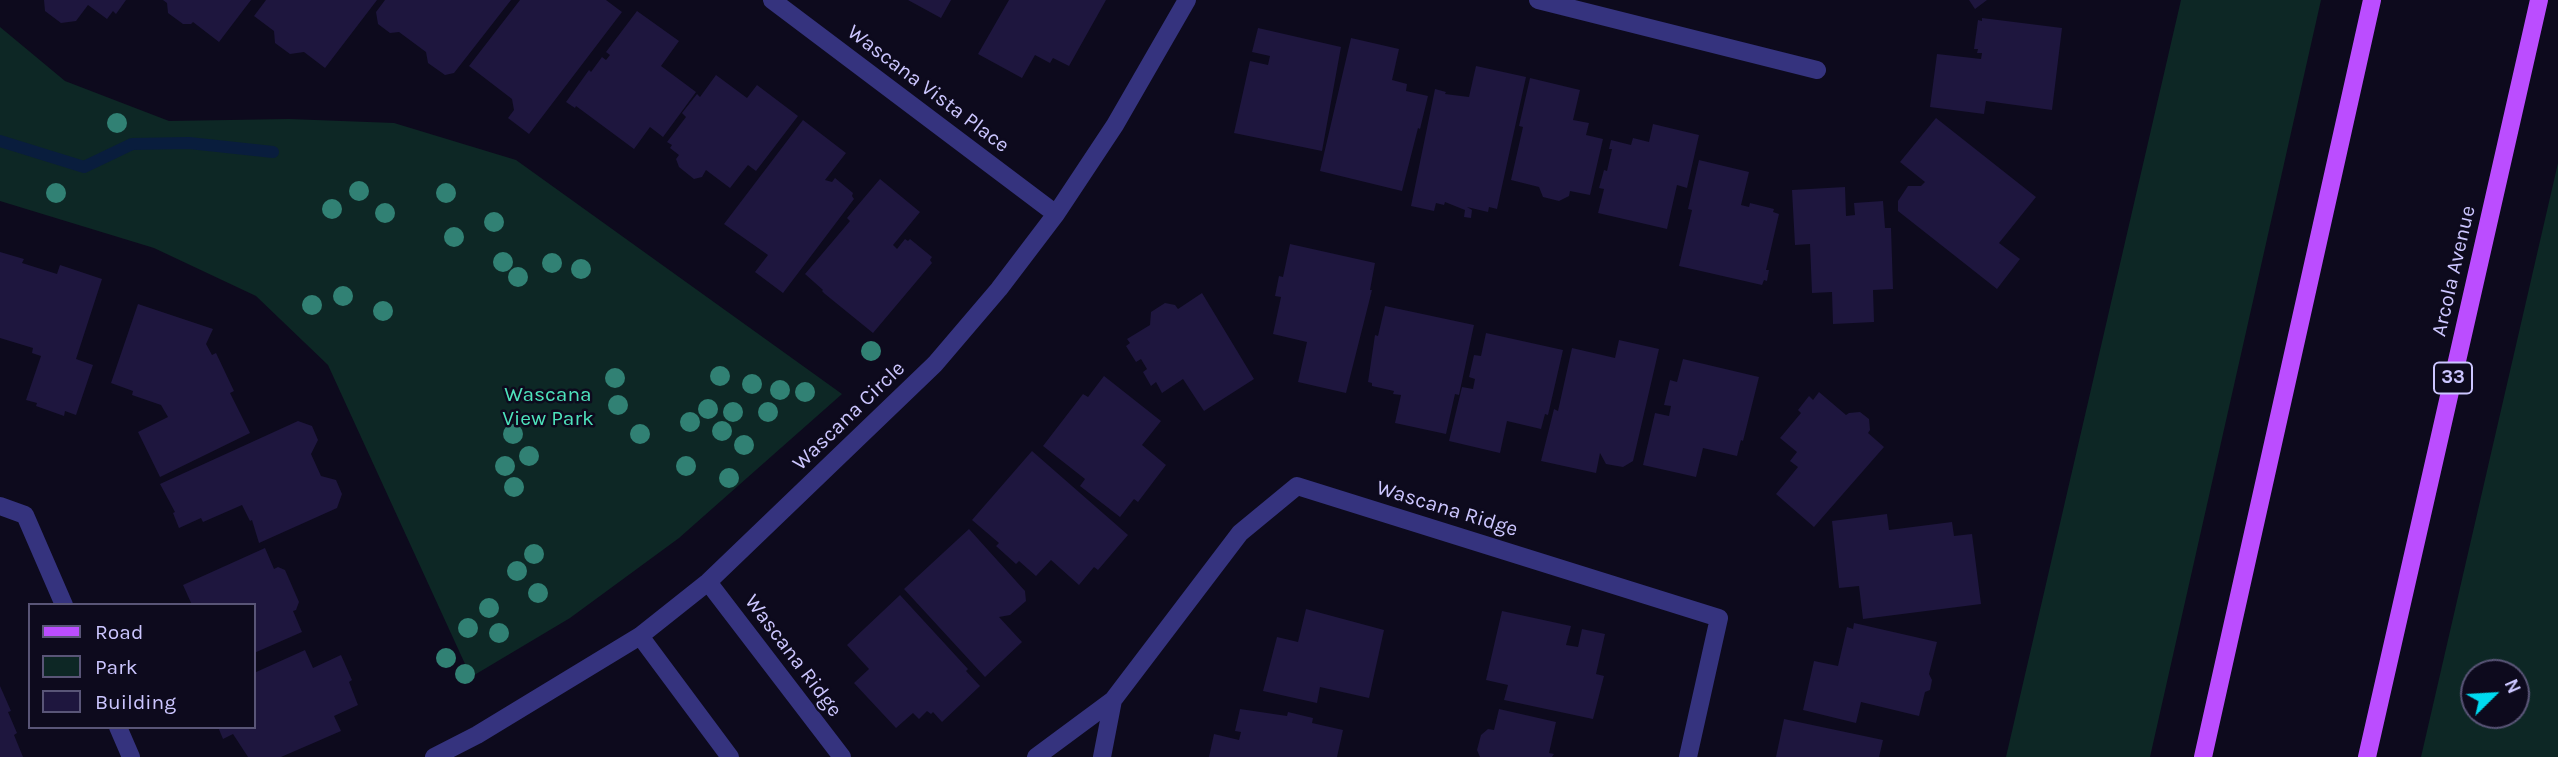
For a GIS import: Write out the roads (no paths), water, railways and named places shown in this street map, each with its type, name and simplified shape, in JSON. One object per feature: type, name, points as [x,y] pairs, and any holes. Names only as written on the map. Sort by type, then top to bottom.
[{"type":"main road","points":[[2203,757],[2372,0]]},
{"type":"main road","name":"Arcola Avenue","points":[[2367,757],[2539,0]]},
{"type":"street","name":"Wascana Vista Place","points":[[772,0],[1056,214]]},
{"type":"street","name":"Wascana Circle","points":[[434,757],[477,735],[640,636],[708,582],[935,364],[999,289],[1056,214],[1115,125],[1187,0]]},
{"type":"street","points":[[1538,0],[1817,69]]},
{"type":"street","name":"Wascana Ridge","points":[[1035,757],[1113,700],[1240,533],[1297,486],[1719,618],[1688,757]]},
{"type":"street","points":[[0,506],[25,515],[63,603]]},
{"type":"street","name":"Wascana Ridge","points":[[708,582],[842,757]]},
{"type":"street","points":[[640,636],[730,757]]},
{"type":"street","name":"Wascana Ridge","points":[[1102,757],[1113,700]]},
{"type":"street","points":[[119,729],[131,757]]},
{"type":"waterway","points":[[0,141],[84,167],[132,144],[189,143],[273,152]]},
{"type":"park label","name":"Wascana View Park","points":[[548,407]]}]
